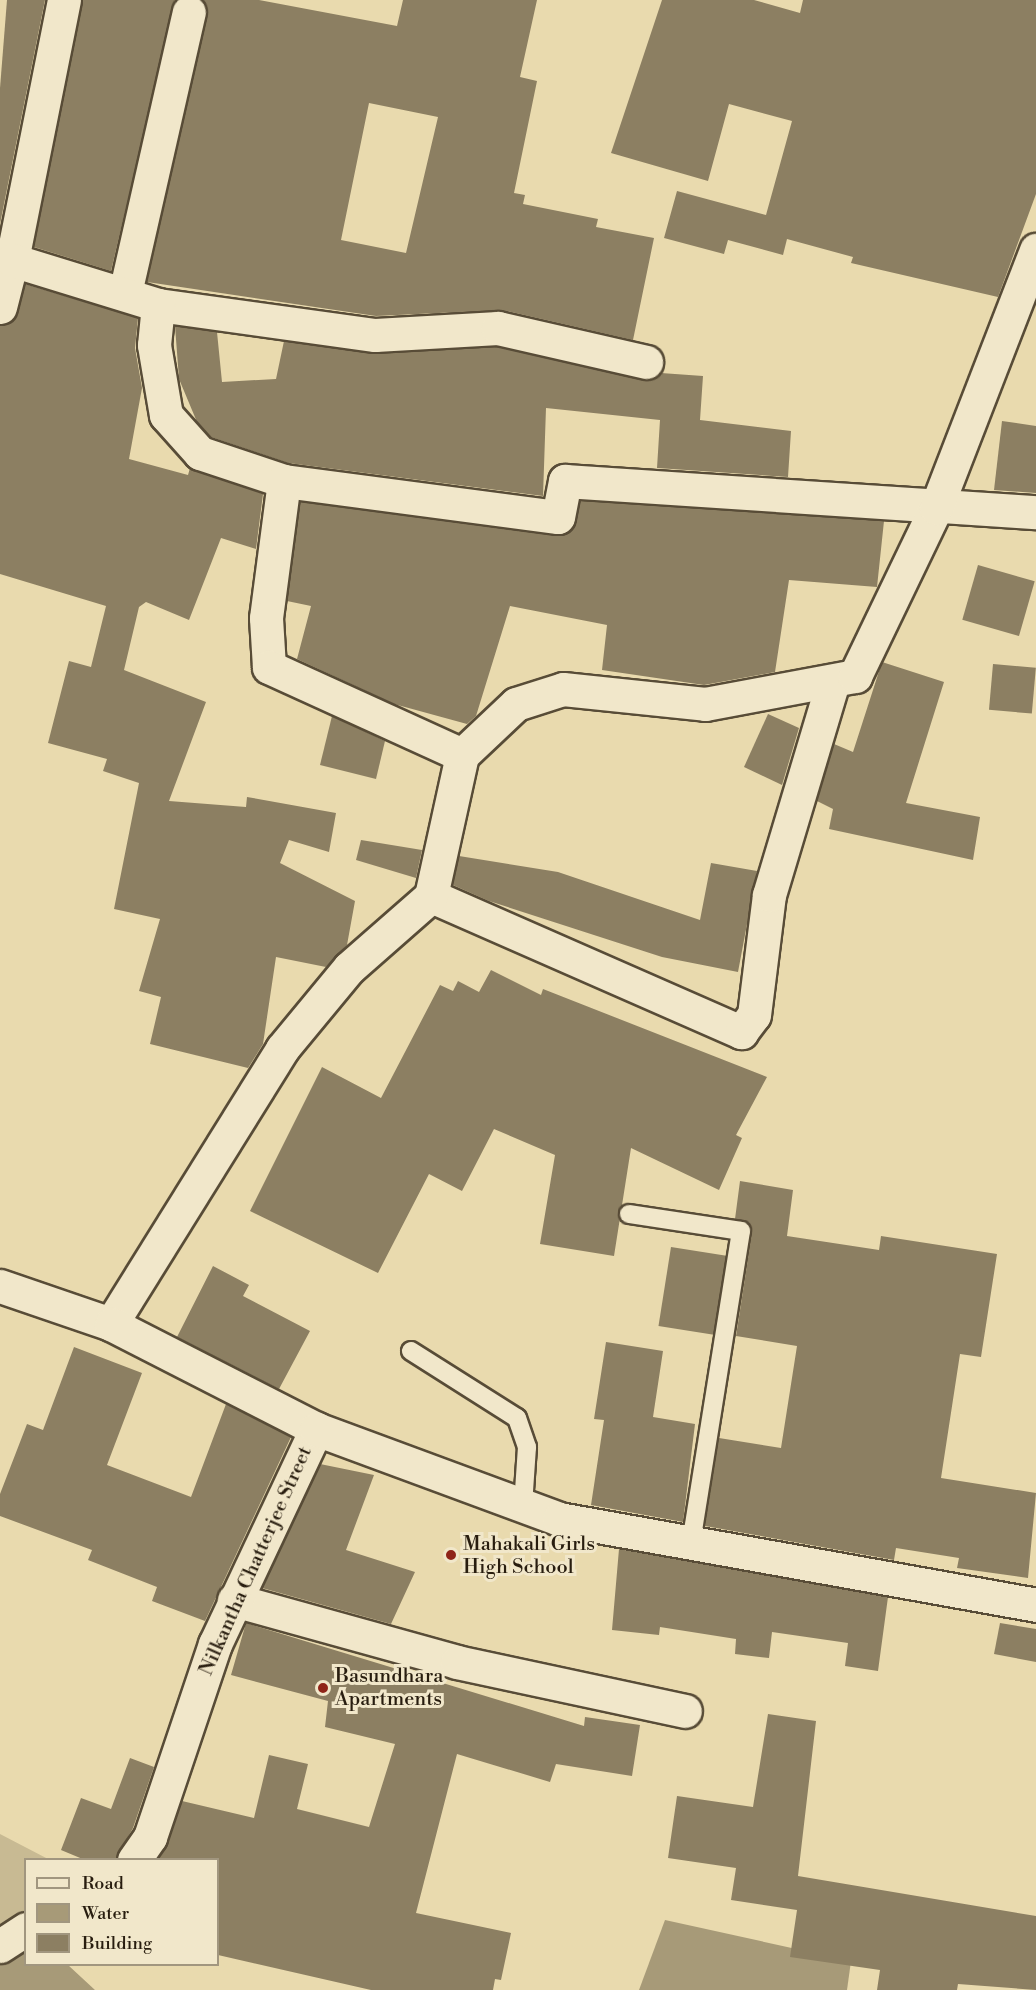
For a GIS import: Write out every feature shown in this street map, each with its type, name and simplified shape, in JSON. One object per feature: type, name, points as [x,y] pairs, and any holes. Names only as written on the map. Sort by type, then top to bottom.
[{"type":"street","points":[[0,307],[12,260],[64,0]]},
{"type":"street","points":[[125,293],[189,12]]},
{"type":"street","points":[[111,1324],[282,1049],[349,968],[430,896],[462,755],[516,704],[563,689],[705,704],[855,676],[936,508],[1035,254]]},
{"type":"street","points":[[12,260],[158,305],[375,335],[498,328],[646,362]]},
{"type":"street","points":[[158,305],[154,345],[166,415],[200,453],[284,481],[558,517],[565,481],[936,508],[1036,512]]},
{"type":"street","points":[[284,481],[266,618],[269,667],[462,755]]},
{"type":"street","points":[[430,896],[741,1032],[754,1015],[769,895],[833,681]]},
{"type":"street","points":[[0,1286],[111,1324],[316,1429],[559,1519],[1036,1605]]},
{"type":"street","name":"Nilkantha Chatterjee Street","points":[[135,1858],[150,1837],[234,1600],[316,1429]]},
{"type":"street","points":[[234,1600],[457,1662],[685,1711]]},
{"type":"street","points":[[0,1946],[24,1930]]},
{"type":"lane","points":[[629,1214],[741,1231],[691,1544]]},
{"type":"lane","points":[[411,1351],[517,1418],[527,1448],[523,1505]]},
{"type":"shaded area","points":[[0,1834],[46,1858],[24,1858],[24,1912],[0,1927]]},
{"type":"water","points":[[665,1920],[851,1961],[847,1990],[639,1990]]},
{"type":"water","points":[[24,1924],[24,1966],[69,1966],[95,1990],[0,1990],[0,1948]]},
{"type":"building","points":[[7,0],[45,0],[0,224],[0,88]]},
{"type":"building","points":[[82,0],[175,0],[111,271],[34,247]]},
{"type":"building","points":[[203,0],[259,0],[397,26],[403,0],[537,0],[520,77],[537,81],[514,193],[525,195],[523,204],[598,219],[596,227],[654,238],[633,340],[502,310],[376,316],[147,282],[207,16]],"holes":[[[369,103],[438,117],[406,253],[341,240]]]},
{"type":"building","points":[[662,0],[754,0],[800,13],[803,0],[1036,0],[1036,194],[998,297],[851,263],[853,257],[787,239],[783,255],[728,240],[724,254],[664,238],[677,191],[766,215],[792,121],[729,104],[708,181],[611,153]]},
{"type":"building","points":[[25,284],[138,318],[135,348],[142,388],[129,459],[188,475],[190,468],[263,494],[256,549],[221,538],[189,620],[146,602],[139,607],[124,670],[206,702],[169,801],[246,807],[247,797],[336,813],[329,852],[289,840],[280,863],[355,901],[347,945],[326,967],[276,957],[263,1044],[248,1068],[150,1044],[161,997],[139,991],[160,919],[114,909],[139,783],[103,771],[107,759],[48,743],[69,661],[91,667],[106,606],[0,574],[0,325],[14,320]]},
{"type":"building","points":[[175,326],[217,332],[222,382],[276,379],[284,341],[376,354],[496,347],[642,380],[661,373],[703,376],[700,420],[791,431],[788,477],[657,468],[660,420],[546,408],[543,496],[288,463],[211,437],[197,422],[179,379]]},
{"type":"building","points":[[1002,421],[1036,426],[1036,493],[994,490]]},
{"type":"building","points":[[580,501],[884,521],[877,587],[789,580],[775,672],[704,685],[602,670],[607,625],[510,606],[476,716],[467,724],[394,704],[297,659],[311,606],[287,601],[300,502],[556,536],[573,529]]},
{"type":"building","points":[[978,565],[1035,581],[1019,636],[962,620]]},
{"type":"building","points":[[882,662],[944,682],[906,803],[980,817],[973,860],[829,829],[833,809],[817,801],[834,744],[853,752]]},
{"type":"building","points":[[993,664],[1036,668],[1032,714],[989,710]]},
{"type":"building","points":[[768,714],[799,728],[782,785],[744,767]]},
{"type":"building","points":[[332,716],[385,741],[376,779],[320,765]]},
{"type":"building","points":[[361,840],[422,850],[416,878],[356,860]]},
{"type":"building","points":[[459,856],[558,872],[700,920],[711,863],[757,871],[738,972],[662,957],[489,901],[453,885]]},
{"type":"building","points":[[491,970],[541,995],[543,989],[767,1077],[736,1135],[742,1138],[719,1190],[631,1148],[614,1256],[540,1244],[555,1155],[494,1129],[462,1191],[429,1174],[378,1273],[250,1211],[322,1067],[381,1098],[440,985],[453,991],[458,981],[479,992]]},
{"type":"building","points":[[740,1181],[793,1190],[787,1236],[879,1250],[881,1236],[997,1254],[981,1357],[960,1354],[941,1478],[1036,1493],[1028,1578],[957,1568],[959,1558],[896,1548],[894,1560],[705,1526],[719,1438],[781,1448],[797,1346],[736,1336],[752,1233],[748,1223],[735,1219]]},
{"type":"building","points":[[671,1247],[726,1256],[714,1335],[658,1326]]},
{"type":"building","points":[[213,1266],[249,1285],[243,1296],[310,1331],[279,1389],[177,1337]]},
{"type":"building","points":[[606,1342],[663,1351],[653,1417],[695,1424],[683,1522],[591,1505],[604,1420],[594,1419]]},
{"type":"building","points":[[74,1347],[142,1373],[107,1465],[191,1497],[226,1404],[291,1437],[205,1621],[152,1601],[157,1587],[88,1560],[92,1550],[0,1516],[0,1494],[27,1424],[43,1430]]},
{"type":"building","points":[[320,1464],[374,1475],[346,1550],[415,1572],[391,1624],[262,1588]]},
{"type":"building","points":[[619,1549],[888,1597],[878,1671],[845,1666],[848,1643],[772,1632],[769,1658],[735,1654],[736,1639],[660,1627],[659,1635],[612,1630]]},
{"type":"building","points":[[246,1623],[584,1726],[585,1717],[640,1725],[632,1776],[556,1764],[550,1782],[457,1754],[416,1913],[511,1933],[501,1980],[495,1979],[493,1990],[371,1990],[219,1955],[219,1858],[158,1858],[182,1801],[254,1818],[269,1755],[308,1764],[297,1809],[369,1827],[395,1744],[325,1727],[328,1701],[231,1675]]},
{"type":"building","points":[[1000,1623],[1036,1629],[1036,1662],[994,1654]]},
{"type":"building","points":[[768,1714],[816,1721],[798,1876],[1036,1916],[1036,1990],[958,1984],[957,1990],[877,1990],[880,1970],[790,1957],[797,1910],[731,1900],[736,1868],[668,1858],[677,1796],[753,1807]]},
{"type":"building","points":[[130,1758],[154,1767],[133,1828],[116,1858],[80,1858],[61,1850],[81,1798],[111,1809]]},
{"type":"place","name":"Mahakali Girls High School","points":[[451,1555]]},
{"type":"place","name":"Basundhara Apartments","points":[[323,1688]]}]
